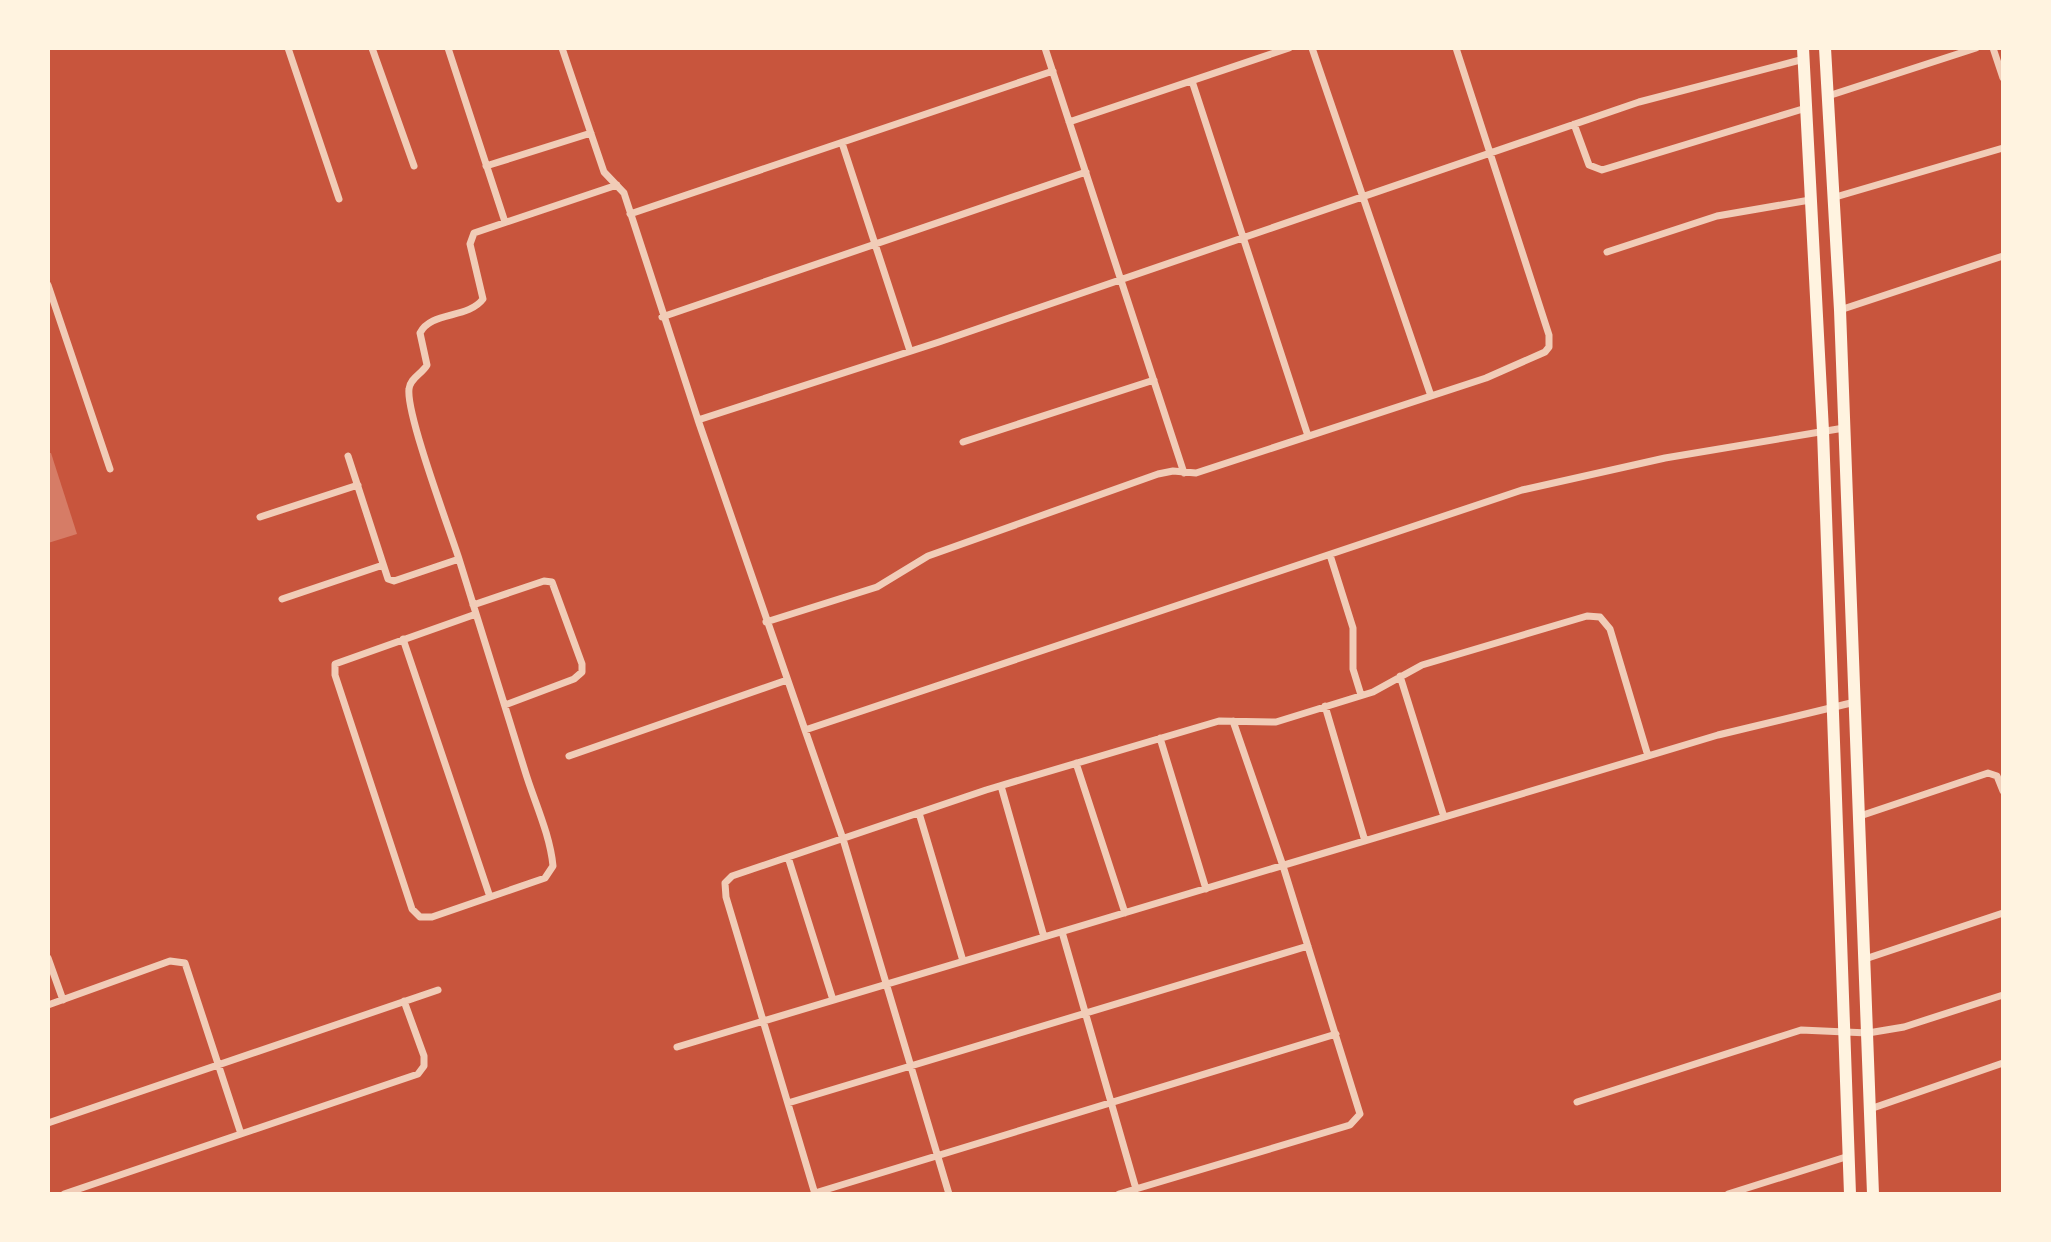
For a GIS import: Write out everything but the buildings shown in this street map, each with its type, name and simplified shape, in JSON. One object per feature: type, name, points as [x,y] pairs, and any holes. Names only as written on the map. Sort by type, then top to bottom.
[{"type":"main road","points":[[1825,48],[1840,310],[1873,1194]]},
{"type":"main road","points":[[1804,53],[1823,431],[1850,1194]]},
{"type":"street","points":[[288,48],[339,199]]},
{"type":"street","points":[[372,48],[414,166]]},
{"type":"street","points":[[448,48],[505,222]]},
{"type":"street","points":[[562,48],[604,172],[624,193],[662,317],[843,839],[949,1194]]},
{"type":"street","points":[[1045,48],[1184,473]]},
{"type":"street","points":[[1069,122],[1289,48]]},
{"type":"street","points":[[1312,48],[1431,396]]},
{"type":"street","points":[[766,622],[877,587],[928,556],[1166,471],[1196,473],[1431,396],[1540,355],[1549,347],[1549,335],[1456,48]]},
{"type":"street","points":[[1828,96],[1976,48]]},
{"type":"street","points":[[1993,48],[2003,78]]},
{"type":"street","points":[[698,420],[910,351],[1574,124],[1804,53]]},
{"type":"street","points":[[630,214],[1053,71]]},
{"type":"street","points":[[1192,81],[1308,436]]},
{"type":"street","points":[[1574,124],[1589,165],[1602,170],[1806,108]]},
{"type":"street","points":[[486,166],[591,133]]},
{"type":"street","points":[[842,143],[910,351]]},
{"type":"street","points":[[1832,199],[2003,148]]},
{"type":"street","points":[[662,317],[1086,172]]},
{"type":"street","points":[[476,614],[340,659],[335,668],[412,909],[420,917],[432,917],[545,878],[553,866],[408,390],[412,380],[427,365],[422,328],[474,308],[483,299],[470,244],[474,233],[617,185]]},
{"type":"street","points":[[1607,252],[1717,216],[1810,200]]},
{"type":"street","points":[[1840,310],[2003,256]]},
{"type":"street","points":[[48,285],[110,469]]},
{"type":"street","points":[[963,442],[1154,380]]},
{"type":"street","points":[[805,730],[1549,482],[1844,428]]},
{"type":"street","points":[[348,456],[388,579],[394,581],[459,559]]},
{"type":"street","points":[[260,517],[358,485]]},
{"type":"street","points":[[1330,555],[1353,628],[1353,669],[1361,695]]},
{"type":"street","points":[[282,599],[383,565]]},
{"type":"street","points":[[473,605],[544,581],[552,582],[582,664],[582,672],[574,679],[505,705]]},
{"type":"street","points":[[1336,1034],[815,1193],[725,883],[732,876],[1001,786],[1160,738],[1233,721],[1267,723],[1361,695],[1422,665],[1595,616],[1610,629],[1648,756]]},
{"type":"street","points":[[403,639],[490,897]]},
{"type":"street","points":[[1400,676],[1444,817]]},
{"type":"street","points":[[569,756],[787,680]]},
{"type":"street","points":[[677,1047],[1648,756],[1855,702]]},
{"type":"street","points":[[1325,706],[1365,841]]},
{"type":"street","points":[[1119,1194],[1356,1122],[1360,1108],[1233,721]]},
{"type":"street","points":[[1160,738],[1206,889]]},
{"type":"street","points":[[1076,763],[1125,913]]},
{"type":"street","points":[[1860,816],[1988,773],[1997,776],[2003,791]]},
{"type":"street","points":[[1001,786],[1044,937]]},
{"type":"street","points":[[919,813],[963,961]]},
{"type":"street","points":[[788,857],[833,1000]]},
{"type":"street","points":[[1865,959],[2003,913]]},
{"type":"street","points":[[1062,932],[1136,1189]]},
{"type":"street","points":[[788,1103],[1308,946]]},
{"type":"street","points":[[48,958],[63,1000]]},
{"type":"street","points":[[48,1005],[170,961],[181,960],[188,967],[241,1134]]},
{"type":"street","points":[[48,1123],[438,990]]},
{"type":"street","points":[[1577,1102],[1801,1030],[1868,1033],[1927,1021],[2003,995]]},
{"type":"street","points":[[64,1194],[418,1074],[424,1066],[424,1056],[404,1001]]},
{"type":"street","points":[[1870,1109],[2003,1063]]},
{"type":"street","points":[[1728,1194],[1849,1156]]}]
